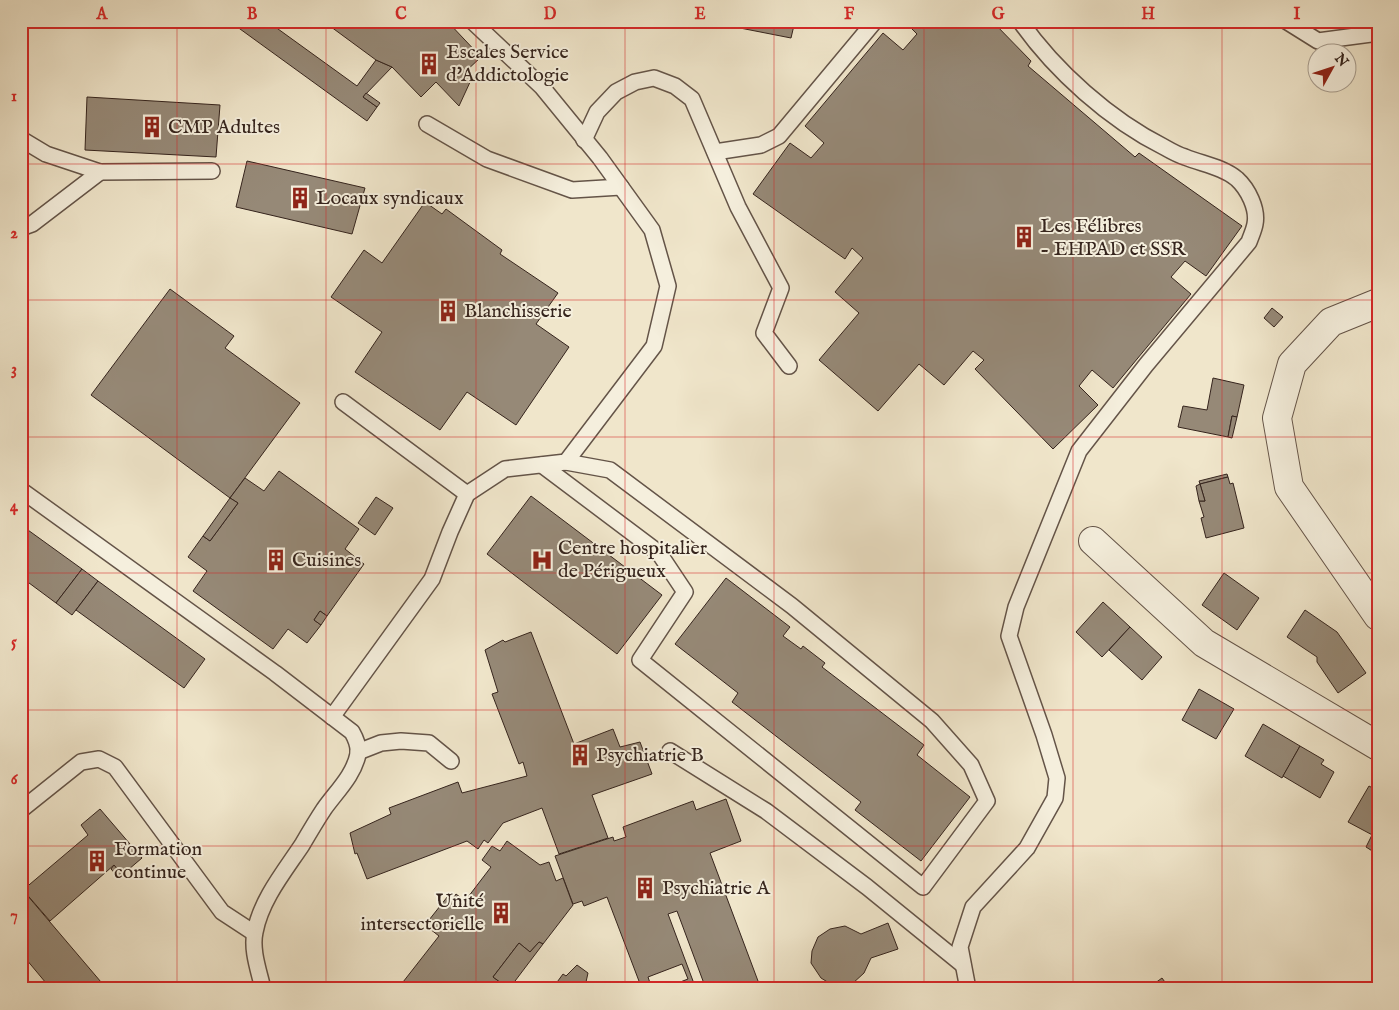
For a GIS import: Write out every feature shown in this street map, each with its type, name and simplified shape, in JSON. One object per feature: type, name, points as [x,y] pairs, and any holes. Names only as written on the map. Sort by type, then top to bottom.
[{"type":"street","points":[[1378,303],[1331,322],[1292,364],[1277,418],[1289,487],[1378,616]]},
{"type":"street","points":[[1093,541],[1204,643],[1378,746]]},
{"type":"lane","points":[[472,21],[542,87],[621,187],[652,230],[668,286],[654,346],[566,462]]},
{"type":"lane","points":[[715,152],[761,145],[779,136],[875,21]]},
{"type":"lane","points":[[968,989],[960,947],[973,906],[1027,848],[1055,798],[1057,778],[1009,636],[1016,607],[1079,451],[1248,242],[1255,223],[1255,209],[1247,192],[1238,180],[1224,170],[1184,157],[1139,135],[1111,114],[1058,68],[1020,21]]},
{"type":"lane","points":[[1286,21],[1318,41],[1372,34],[1378,31]]},
{"type":"lane","points":[[584,140],[598,112],[616,92],[635,82],[654,78],[675,86],[692,99],[738,207],[781,288],[764,333],[789,366]]},
{"type":"lane","points":[[427,124],[487,159],[572,190],[621,187]]},
{"type":"lane","points":[[21,139],[46,154],[100,172],[212,171]]},
{"type":"lane","points":[[21,228],[32,224],[100,172]]},
{"type":"lane","points":[[343,402],[467,494]]},
{"type":"lane","points":[[332,717],[432,579],[467,494],[505,469],[566,462],[610,470],[792,606],[932,720],[971,765],[986,800],[923,887],[640,660],[685,592],[659,553],[542,465]]},
{"type":"lane","points":[[21,490],[275,673],[352,732],[357,741],[358,752],[355,762],[343,785],[323,811],[270,892],[254,933],[255,956],[263,989]]},
{"type":"lane","points":[[358,752],[381,742],[429,743],[451,761]]},
{"type":"lane","points":[[670,751],[766,811],[867,888],[963,965]]},
{"type":"lane","points":[[21,810],[81,762],[99,759],[115,767],[222,912],[254,933]]},
{"type":"building","points":[[229,21],[267,21],[357,86],[376,60],[392,67],[363,97],[377,107],[367,121]]},
{"type":"building","name":"Escales Service d'Addictologie","points":[[323,21],[447,21],[481,57],[464,73],[471,80],[459,106],[436,82],[421,97],[392,67],[376,60]]},
{"type":"building","points":[[742,21],[795,21],[791,38],[740,28]]},
{"type":"building","name":"Les Félibres - EHPAD et SSR","points":[[904,21],[992,21],[1031,61],[1028,66],[1135,157],[1139,153],[1242,226],[1206,276],[1185,261],[1171,277],[1191,294],[1113,388],[1092,370],[1079,386],[1098,405],[1053,449],[975,369],[984,360],[973,351],[944,385],[919,364],[878,411],[819,360],[859,313],[835,292],[863,258],[852,248],[845,259],[753,194],[790,143],[811,158],[824,143],[805,126],[883,33],[903,50],[917,34]]},
{"type":"building","points":[[366,93],[380,103],[377,107],[363,97]]},
{"type":"building","name":"CMP Adultes","points":[[87,97],[220,105],[216,157],[85,150]]},
{"type":"building","name":"Locaux syndicaux","points":[[247,161],[365,188],[352,234],[236,207]]},
{"type":"building","name":"Blanchisserie","points":[[425,202],[442,214],[446,209],[502,250],[500,254],[558,293],[536,324],[569,347],[516,425],[467,392],[440,430],[355,372],[382,332],[331,297],[364,250],[382,263]]},
{"type":"building","points":[[170,289],[234,336],[225,348],[300,403],[230,498],[91,395]]},
{"type":"building","points":[[1272,308],[1283,317],[1274,327],[1264,318]]},
{"type":"building","points":[[1213,378],[1244,385],[1237,417],[1232,416],[1228,437],[1178,427],[1183,406],[1207,410]]},
{"type":"building","points":[[1232,416],[1237,417],[1232,438],[1228,437]]},
{"type":"building","name":"Cuisines","points":[[279,471],[359,529],[345,549],[364,564],[327,616],[320,611],[314,620],[321,625],[307,643],[288,629],[273,649],[193,591],[207,571],[188,557],[203,536],[210,541],[238,503],[230,498],[245,478],[264,491]]},
{"type":"building","points":[[1227,474],[1228,477],[1200,484],[1199,481]]},
{"type":"building","points":[[1228,477],[1230,484],[1233,483],[1244,528],[1206,538],[1201,518],[1204,517],[1199,501],[1205,501],[1200,484]]},
{"type":"building","points":[[1200,484],[1205,501],[1199,501],[1196,486]]},
{"type":"building","points":[[531,496],[662,595],[617,654],[487,554]]},
{"type":"building","points":[[376,497],[393,508],[375,535],[358,523]]},
{"type":"building","points":[[230,498],[238,503],[210,541],[203,536]]},
{"type":"building","points":[[21,525],[82,569],[56,603],[21,577]]},
{"type":"building","points":[[82,569],[98,581],[72,615],[56,603]]},
{"type":"building","points":[[1224,573],[1259,598],[1237,630],[1202,605]]},
{"type":"building","points":[[726,578],[790,627],[783,636],[801,649],[803,646],[825,663],[822,667],[924,745],[917,755],[970,797],[921,861],[855,810],[861,802],[732,702],[738,693],[675,644]]},
{"type":"building","points":[[98,581],[205,659],[184,688],[76,610]]},
{"type":"building","points":[[1103,602],[1130,627],[1102,657],[1076,632]]},
{"type":"building","points":[[1305,610],[1337,632],[1366,673],[1338,693],[1317,662],[1317,657],[1287,637]]},
{"type":"building","points":[[320,611],[327,616],[321,625],[314,620]]},
{"type":"building","points":[[1130,627],[1162,657],[1142,680],[1109,650]]},
{"type":"building","name":"Psychiatrie B","points":[[531,632],[574,744],[613,729],[620,747],[640,742],[652,774],[592,795],[608,838],[559,854],[542,808],[503,823],[488,843],[484,840],[478,849],[467,841],[367,879],[357,853],[355,854],[350,833],[391,814],[389,808],[458,782],[462,793],[527,776],[523,762],[519,764],[492,694],[498,692],[485,650],[503,640],[505,642]]},
{"type":"building","points":[[1199,689],[1234,709],[1216,739],[1182,720]]},
{"type":"building","points":[[1263,724],[1300,746],[1282,778],[1245,756]]},
{"type":"building","points":[[1300,746],[1324,760],[1321,764],[1334,772],[1320,798],[1283,776]]},
{"type":"building","points":[[1369,786],[1378,791],[1378,838],[1348,822]]},
{"type":"building","name":"Psychiatrie A","points":[[726,799],[741,841],[710,853],[761,989],[706,989],[677,911],[668,914],[696,989],[662,989],[688,979],[682,964],[648,977],[652,989],[642,989],[607,897],[584,906],[582,901],[573,904],[555,856],[613,837],[614,841],[626,837],[623,827],[693,801],[696,810]]},
{"type":"building","name":"Formation continue","points":[[100,809],[142,858],[122,875],[114,865],[50,921],[23,890],[88,835],[81,825]]},
{"type":"building","points":[[1372,835],[1378,838],[1377,854],[1366,847]]},
{"type":"building","name":"Unité intersectorielle","points":[[507,841],[540,865],[549,862],[556,881],[563,878],[573,905],[543,944],[539,942],[530,952],[519,943],[493,977],[504,985],[502,989],[412,989],[403,982],[439,936],[430,929],[434,924],[429,920],[448,896],[452,900],[456,894],[465,901],[491,867],[482,860],[492,846],[500,851]]},
{"type":"building","points":[[114,865],[122,875],[119,878],[111,869]]},
{"type":"building","points":[[21,888],[101,982],[93,989],[51,989],[21,953]]},
{"type":"building","points":[[888,923],[898,949],[871,958],[864,973],[852,984],[834,986],[821,978],[811,963],[812,951],[818,937],[830,929],[845,926],[861,934]]},
{"type":"building","points":[[539,942],[543,944],[509,989],[502,989],[504,985],[493,977],[519,943],[530,952]]},
{"type":"building","points":[[577,965],[588,973],[582,989],[552,989],[563,974],[566,976]]},
{"type":"building","points":[[1162,978],[1170,989],[1147,989]]},
{"type":"place","name":"Escales Service d'Addictologie","points":[[429,64]]},
{"type":"place","name":"CMP Adultes","points":[[152,127]]},
{"type":"place","name":"Locaux syndicaux","points":[[300,198]]},
{"type":"place","name":"Les Félibres - EHPAD et SSR","points":[[1024,237]]},
{"type":"place","name":"Blanchisserie","points":[[448,311]]},
{"type":"place","name":"Cuisines","points":[[276,560]]},
{"type":"place","name":"Centre hospitalier de Périgueux","points":[[542,560]]},
{"type":"place","name":"Psychiatrie B","points":[[580,755]]},
{"type":"place","name":"Formation continue","points":[[97,861]]},
{"type":"place","name":"Psychiatrie A","points":[[645,888]]},
{"type":"place","name":"Unité intersectorielle","points":[[501,913]]}]
